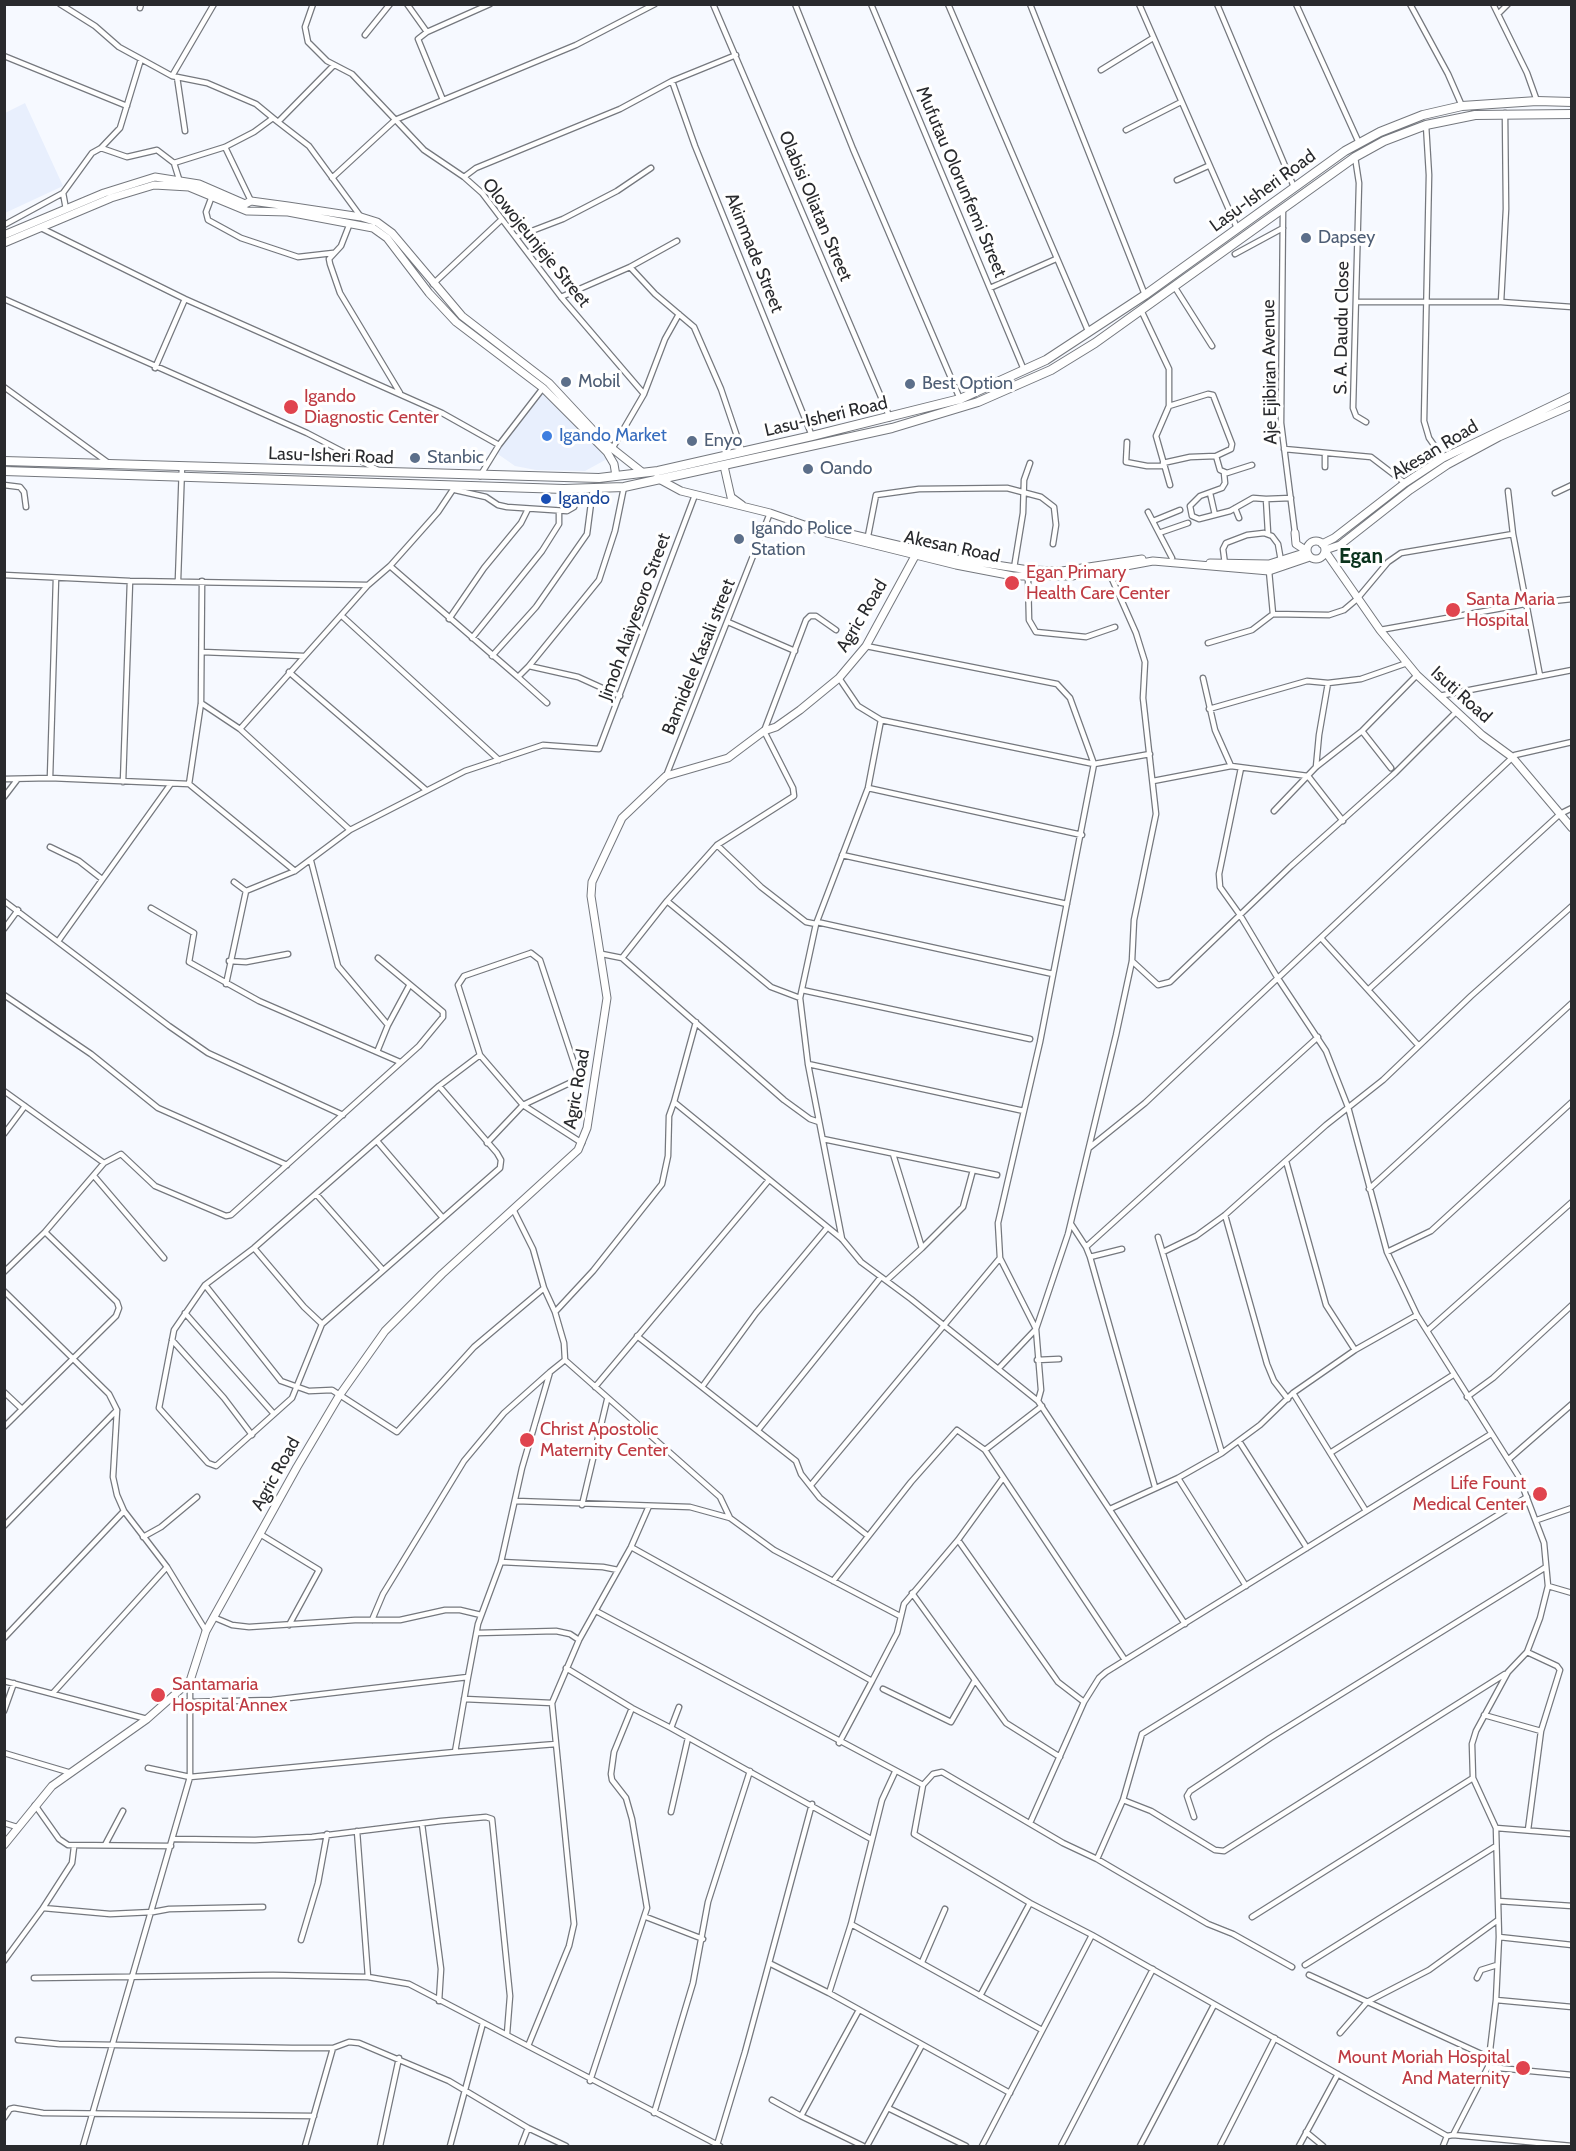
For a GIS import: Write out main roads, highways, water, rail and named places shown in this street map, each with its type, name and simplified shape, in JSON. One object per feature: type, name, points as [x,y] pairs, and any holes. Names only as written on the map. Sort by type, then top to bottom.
[{"type":"main road","name":"Lasu-Isheri Road","points":[[4,460],[587,478],[642,472],[812,436],[960,399],[1024,371],[1089,333],[1145,295],[1359,143],[1403,122],[1462,106],[1537,101],[1572,102]]},
{"type":"main road","name":"Lasu-Isheri Road","points":[[4,471],[455,488],[624,487],[892,428],[978,402],[1051,370],[1141,310],[1355,157],[1384,141],[1452,118],[1505,112],[1572,114]]},
{"type":"place","name":"Dapsey","points":[[1306,238]]},
{"type":"place","name":"Mobil","points":[[566,382]]},
{"type":"place","name":"Best Option","points":[[910,384]]},
{"type":"place","name":"Igando Diagnostic Center","points":[[291,407]]},
{"type":"place","name":"Igando Market","points":[[547,436]]},
{"type":"place","name":"Enyo","points":[[692,441]]},
{"type":"place","name":"Stanbic","points":[[415,458]]},
{"type":"place","name":"Oando","points":[[808,469]]},
{"type":"place","name":"Igando","points":[[546,499]]},
{"type":"place","name":"Igando Police Station","points":[[739,539]]},
{"type":"place","name":"Egan Primary Health Care Center","points":[[1012,583]]},
{"type":"place","name":"Santa Maria Hospital","points":[[1453,610]]},
{"type":"place","name":"Christ Apostolic Maternity Center","points":[[527,1440]]},
{"type":"place","name":"Life Fount Medical Center","points":[[1540,1494]]},
{"type":"place","name":"Santamaria Hospital Annex","points":[[158,1695]]},
{"type":"place","name":"Mount Moriah Hospital And Maternity","points":[[1523,2068]]},
{"type":"district","name":"Egan","points":[[1361,557]]}]
